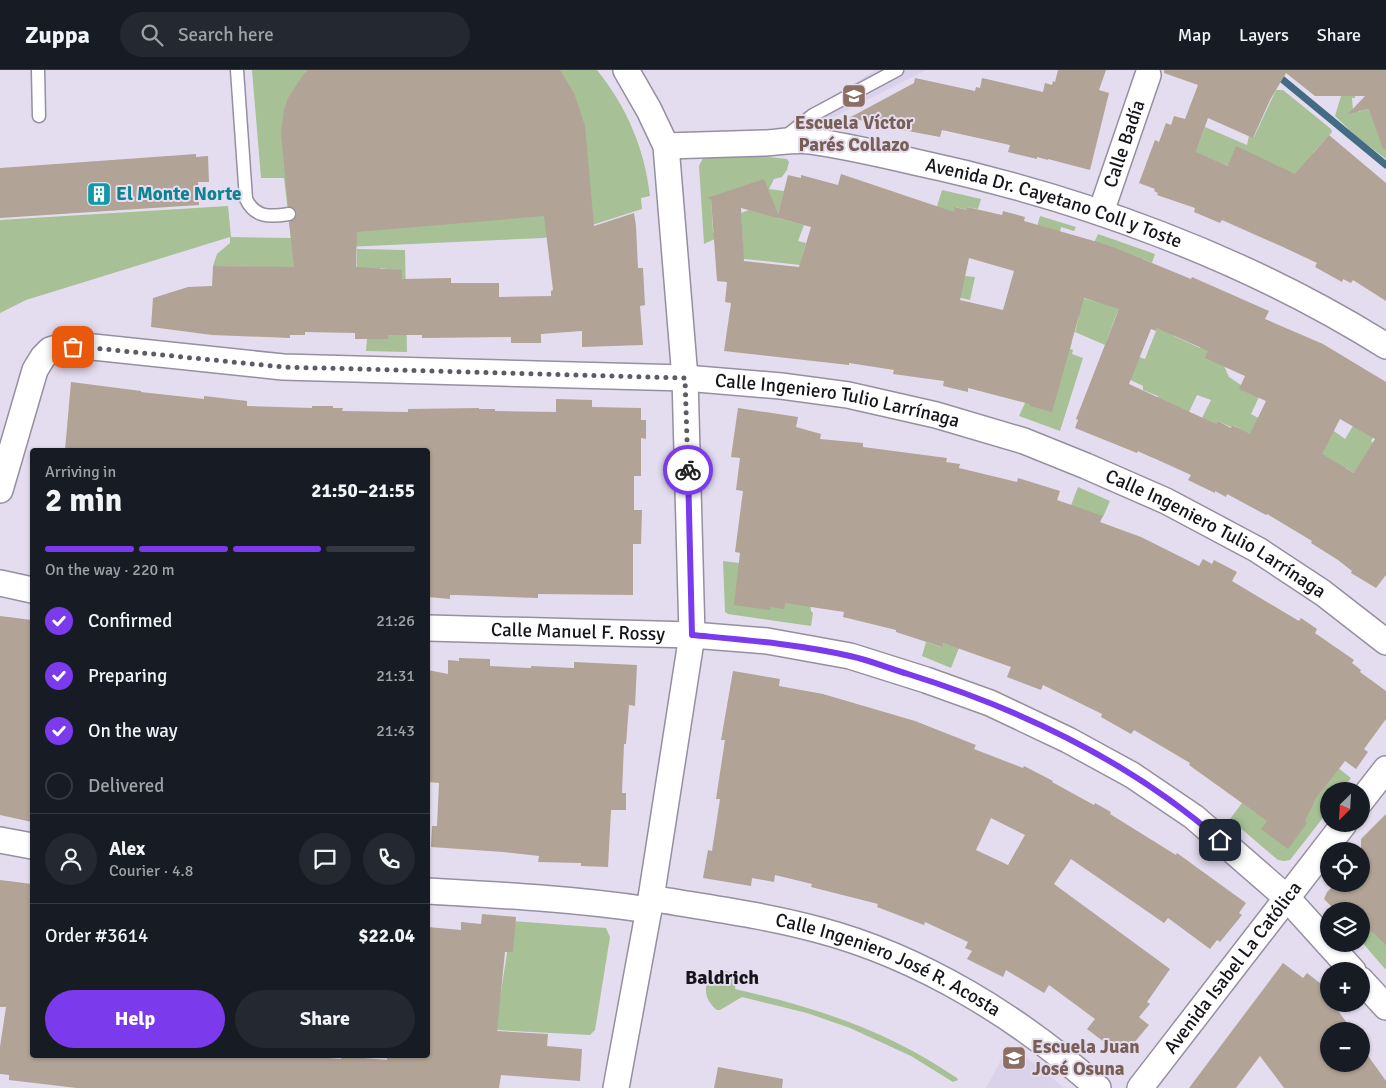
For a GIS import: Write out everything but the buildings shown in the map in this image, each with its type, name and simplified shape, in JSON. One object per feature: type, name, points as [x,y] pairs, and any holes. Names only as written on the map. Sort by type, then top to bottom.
[{"type":"street","points":[[616,1088],[650,904],[692,635],[685,378],[666,146],[649,110],[626,70]]},
{"type":"street","name":"Calle Badía","points":[[1101,212],[1148,75]]},
{"type":"street","name":"Avenida Dr. Cayetano Coll y Toste","points":[[666,146],[808,141],[952,170],[1030,190],[1101,212],[1196,249],[1287,290],[1351,324],[1386,346]]},
{"type":"street","name":"Calle Ingeniero Tulio Larrínaga","points":[[0,490],[35,370],[50,350],[60,347],[103,348],[283,367],[685,378],[782,386],[848,395],[936,415],[1024,441],[1086,466],[1166,501],[1258,550],[1323,593],[1386,642]]},
{"type":"street","points":[[0,583],[30,590]]},
{"type":"street","name":"Calle Manuel F. Rossy","points":[[430,628],[692,635],[767,642],[850,656],[990,703],[1068,740],[1132,774],[1194,817],[1287,898],[1345,962]]},
{"type":"street","points":[[1370,789],[1386,769]]},
{"type":"street","name":"Avenida Isabel La Católica","points":[[1140,1088],[1338,832]]},
{"type":"street","points":[[0,840],[30,846]]},
{"type":"street","name":"Calle Ingeniero José R. Acosta","points":[[430,891],[609,904],[650,904],[751,915],[819,930],[853,940],[890,954],[960,989],[995,1010],[1045,1045],[1098,1088]]},
{"type":"street","points":[[1370,990],[1386,1007]]},
{"type":"lane","points":[[38,70],[39,116]]},
{"type":"lane","points":[[237,70],[246,199],[251,209],[258,213],[270,216],[289,214]]},
{"type":"lane","points":[[780,142],[813,115],[897,70]]},
{"type":"shaded area","name":"Escuela Víctor Parés Collazo","points":[[876,70],[926,70],[816,126],[790,122]]},
{"type":"shaded area","name":"Escuela Juan José Osuna","points":[[1009,1045],[1044,1071],[1064,1088],[986,1088]]},
{"type":"green space","points":[[252,70],[597,70],[626,114],[633,130],[644,162],[650,196],[641,198],[642,209],[561,235],[543,238],[324,248],[310,274],[257,267],[213,266],[217,254],[230,243],[230,237],[26,300],[0,313],[0,220],[228,206],[231,237],[291,238],[284,178],[261,178]]},
{"type":"green space","points":[[1276,90],[1283,90],[1331,129],[1332,132],[1313,153],[1348,181],[1233,168],[1204,156],[1187,176],[1205,127],[1247,145],[1249,135],[1254,137]]},
{"type":"green space","points":[[1341,96],[1355,96],[1355,98],[1352,98],[1353,111],[1357,110],[1358,112],[1369,109],[1386,121],[1386,159],[1358,138],[1335,116]]},
{"type":"green space","points":[[750,155],[787,159],[789,162],[787,170],[782,177],[774,179],[769,189],[784,191],[777,218],[804,225],[798,241],[806,243],[800,265],[736,258],[743,248],[741,213],[773,201],[711,197],[713,232],[717,238],[704,244],[699,166],[703,158],[708,156]]},
{"type":"green space","points":[[942,190],[981,199],[978,209],[967,207],[966,210],[956,207],[965,276],[975,277],[970,300],[914,287]]},
{"type":"green space","points":[[1040,216],[1076,227],[1074,231],[1061,227],[1060,232],[1067,340],[1072,342],[1070,349],[1073,350],[1072,354],[1083,358],[1060,431],[1019,416],[1025,403],[1003,312],[1017,300]]},
{"type":"green space","points":[[1098,234],[1155,254],[1152,263],[1143,259],[1115,318],[1105,345],[1075,332],[1079,316],[1063,311],[1078,297],[1101,303],[1113,247],[1094,243]]},
{"type":"green space","points":[[357,249],[405,250],[407,352],[366,351],[367,339],[388,339],[388,269],[380,268],[380,286],[356,286]]},
{"type":"green space","points":[[1158,326],[1200,348],[1208,331],[1229,377],[1259,397],[1251,414],[1264,421],[1261,449],[1240,429],[1233,425],[1231,427],[1218,421],[1212,432],[1202,418],[1211,400],[1197,395],[1189,412],[1176,407],[1153,458],[1138,451],[1158,396],[1143,390],[1143,386],[1120,375],[1139,357],[1145,359]]},
{"type":"green space","points":[[1361,413],[1386,416],[1371,441],[1373,443],[1359,476],[1346,468],[1339,478],[1304,442],[1334,431],[1345,439]]},
{"type":"green space","points":[[1078,487],[1110,501],[1103,517],[1070,508]]},
{"type":"green space","points":[[723,561],[806,571],[811,611],[813,613],[811,626],[725,612]]},
{"type":"green space","points":[[926,642],[941,647],[943,643],[959,648],[951,668],[922,656]]},
{"type":"green space","points":[[1327,759],[1351,778],[1348,782],[1329,782],[1334,775],[1328,770]]},
{"type":"green space","points":[[1320,793],[1320,822],[1290,860],[1278,860],[1230,819],[1242,803],[1256,813],[1314,801]]},
{"type":"green space","points":[[1386,902],[1385,969],[1370,952],[1370,918]]},
{"type":"green space","points":[[512,921],[606,928],[610,937],[595,1030],[590,1035],[495,1030]]},
{"type":"green space","points":[[722,970],[737,974],[735,989],[795,1004],[877,1034],[930,1061],[958,1080],[953,1082],[911,1056],[850,1028],[807,1013],[742,997],[717,1010],[708,1000],[706,988],[707,982],[711,977]]},
{"type":"waterway","points":[[1271,70],[1386,165]]},
{"type":"way so far","points":[[73,347],[283,367],[685,378],[688,470]]},
{"type":"place","name":"Escuela Víctor Parés Collazo","points":[[854,96]]},
{"type":"place","name":"El Monte Norte","points":[[99,194]]},
{"type":"place","name":"Escuela Juan José Osuna","points":[[1014,1058]]},
{"type":"district","name":"Baldrich","points":[[722,977]]},
{"type":"route","points":[[688,470],[692,635],[767,642],[850,656],[990,703],[1068,740],[1132,774],[1194,817],[1220,840]]}]
